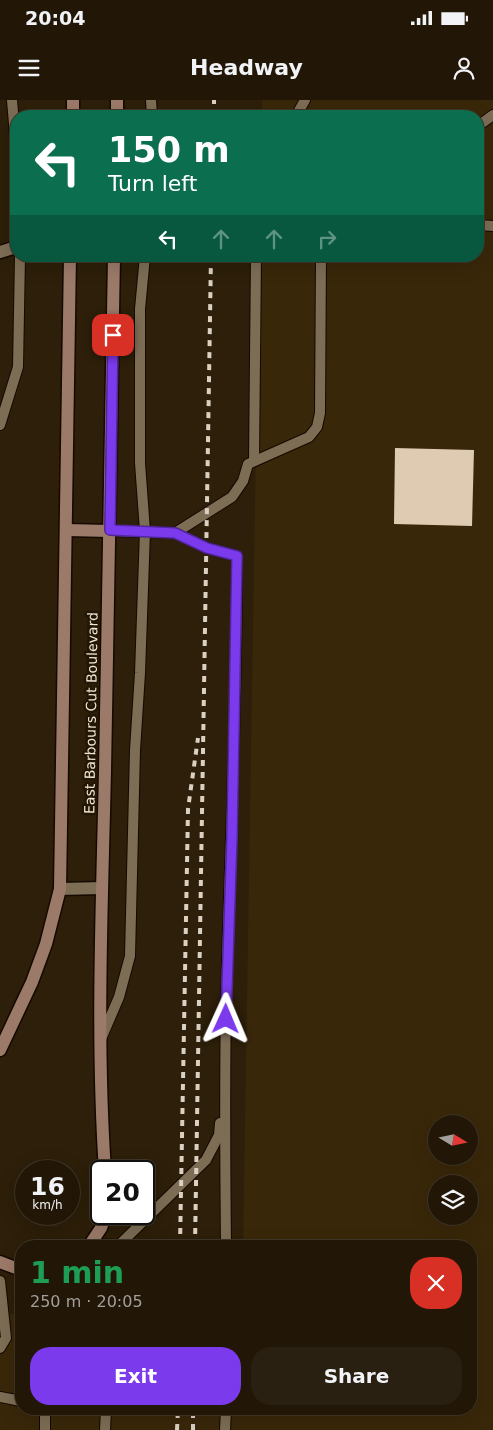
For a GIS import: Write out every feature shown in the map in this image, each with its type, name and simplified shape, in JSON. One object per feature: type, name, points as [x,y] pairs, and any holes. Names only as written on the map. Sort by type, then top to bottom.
[{"type":"street","name":"East Barbours Cut Boulevard","points":[[0,1050],[32,982],[46,944],[60,889],[70,262]]},
{"type":"street","name":"East Barbours Cut Boulevard","points":[[105,1160],[100,1043],[100,966],[114,262]]},
{"type":"street","points":[[66,530],[110,530]]},
{"type":"street","points":[[60,889],[102,888]]},
{"type":"street","points":[[93,1240],[102,1225]]},
{"type":"street","points":[[0,1262],[15,1268]]},
{"type":"lane","points":[[0,425],[18,367],[20,262]]},
{"type":"lane","points":[[100,1043],[119,997],[130,956],[135,750],[145,531],[140,463],[140,309],[144,262]]},
{"type":"lane","points":[[254,461],[256,262]]},
{"type":"lane","points":[[175,533],[232,497],[243,481],[248,464],[309,437],[318,427],[320,413],[321,262]]},
{"type":"lane","points":[[110,530],[175,533],[207,548],[237,556],[225,1095],[226,1240]]},
{"type":"lane","points":[[124,1240],[206,1160],[219,1135],[225,1095]]},
{"type":"lane","points":[[0,1281],[6,1338],[0,1348]]},
{"type":"lane","points":[[0,1398],[15,1400]]},
{"type":"lane","points":[[45,1415],[45,1430]]},
{"type":"lane","points":[[105,1430],[106,1415]]},
{"type":"lane","points":[[225,1430],[226,1415]]},
{"type":"shaded area","points":[[262,100],[493,100],[493,1430],[0,1430],[0,1317],[15,1313],[15,1415],[477,1415],[477,1240],[243,1240],[259,262],[484,262],[484,110],[262,110]]},
{"type":"building","points":[[395,448],[474,450],[472,526],[394,524]]},
{"type":"railway","points":[[214,100],[214,110]]},
{"type":"railway","points":[[195,1240],[211,262]]},
{"type":"railway","points":[[180,1240],[188,809],[198,738]]},
{"type":"railway","points":[[177,1430],[178,1415]]},
{"type":"railway","points":[[193,1415],[193,1430]]},
{"type":"route","points":[[113,335],[110,530],[175,533],[207,548],[237,556],[232,837],[226,1019]]}]
